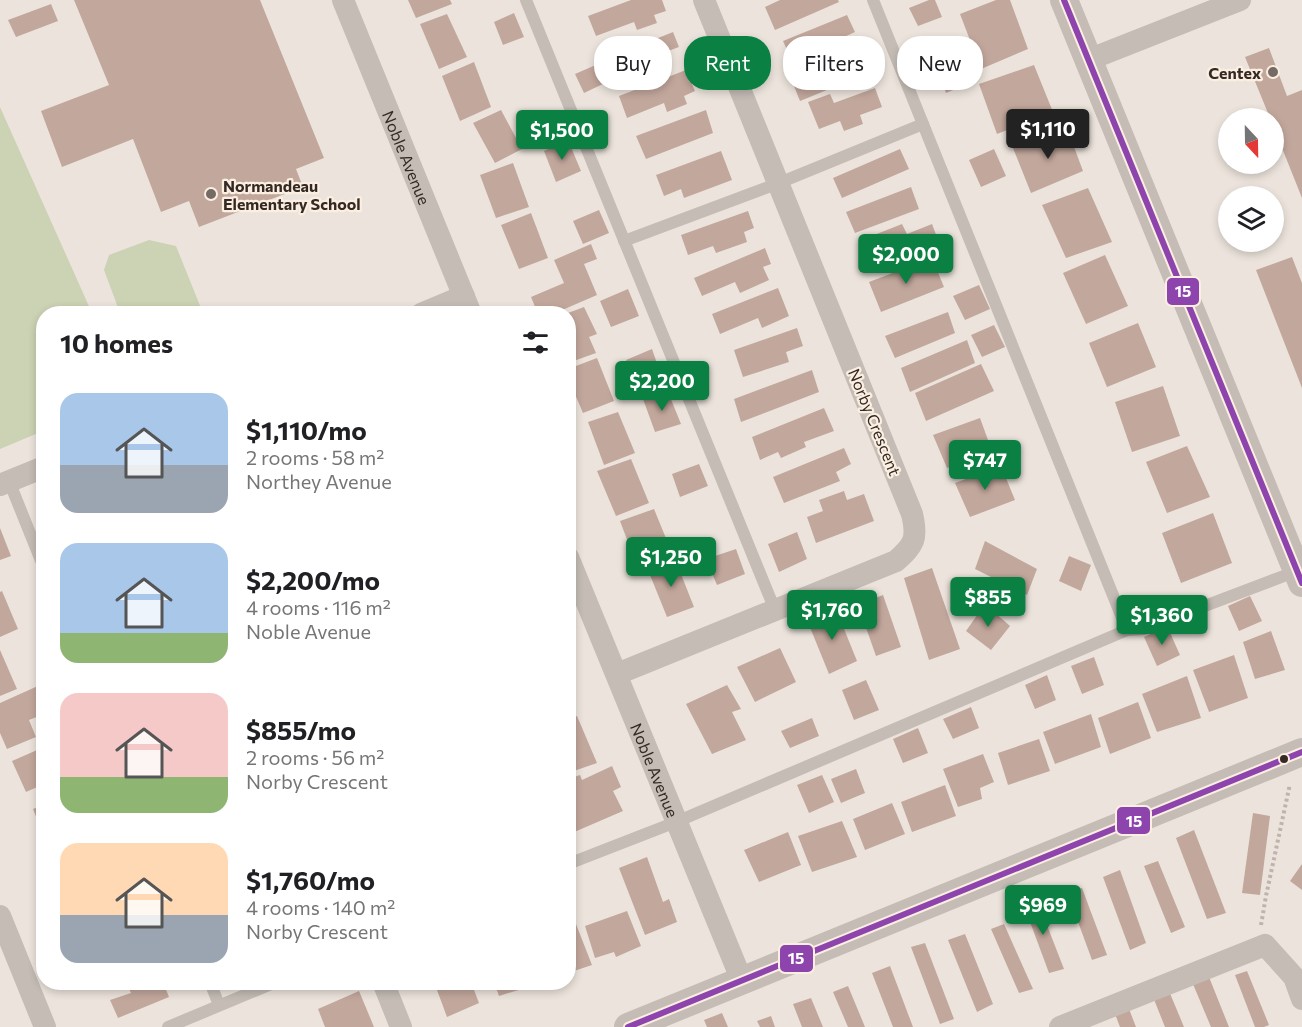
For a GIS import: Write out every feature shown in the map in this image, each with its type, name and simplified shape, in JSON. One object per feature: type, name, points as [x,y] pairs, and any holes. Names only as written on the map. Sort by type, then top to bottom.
[{"type":"street","name":"Noble Avenue","points":[[343,0],[467,305]]},
{"type":"street","name":"Norby Crescent","points":[[617,674],[896,561],[912,546],[915,526],[704,0]]},
{"type":"street","points":[[1064,0],[1301,580]]},
{"type":"street","points":[[1088,60],[1240,0]]},
{"type":"street","points":[[4,483],[36,470]]},
{"type":"street","name":"Noble Avenue","points":[[576,575],[742,981]]},
{"type":"street","points":[[628,1027],[1302,752]]},
{"type":"street","points":[[1,921],[45,1027]]},
{"type":"street","points":[[1060,1027],[1265,945],[1294,977],[1302,999]]},
{"type":"street","points":[[385,990],[401,1027]]},
{"type":"lane","points":[[526,0],[775,610]]},
{"type":"lane","points":[[873,0],[1127,630]]},
{"type":"lane","points":[[624,241],[778,183],[923,124]]},
{"type":"lane","points":[[4,483],[36,551]]},
{"type":"lane","points":[[576,861],[676,822],[1127,630],[1144,629],[1301,580]]},
{"type":"lane","points":[[213,990],[219,1005]]},
{"type":"lane","points":[[168,1027],[256,990]]},
{"type":"path","points":[[1258,948],[1266,896],[1290,784]]},
{"type":"green space","points":[[0,107],[89,306],[36,306],[36,434],[0,449]]},
{"type":"green space","points":[[149,240],[176,246],[200,306],[117,306],[104,270],[109,255]]},
{"type":"building","points":[[74,0],[260,0],[324,158],[296,169],[303,187],[199,227],[189,201],[161,212],[133,139],[62,167],[41,111],[109,85]]},
{"type":"building","points":[[408,0],[450,0],[452,4],[416,18]]},
{"type":"building","points":[[631,0],[662,0],[666,11],[654,15],[657,23],[637,30],[634,22],[596,36],[588,16]]},
{"type":"building","points":[[780,0],[838,0],[839,2],[775,30],[765,7]]},
{"type":"building","points":[[935,0],[942,17],[918,26],[909,8]]},
{"type":"building","points":[[996,0],[1010,0],[1028,49],[983,68],[983,36],[968,36],[960,14]]},
{"type":"building","points":[[51,4],[58,21],[16,37],[8,20]]},
{"type":"building","points":[[514,13],[524,37],[503,45],[494,22]]},
{"type":"building","points":[[447,14],[467,57],[439,69],[420,24]]},
{"type":"building","points":[[847,15],[855,32],[846,36],[795,36]]},
{"type":"building","points":[[673,32],[679,47],[672,50],[672,36],[663,36]]},
{"type":"building","points":[[1269,48],[1287,96],[1302,90],[1302,198],[1284,153],[1284,108],[1266,108],[1245,57]]},
{"type":"building","points":[[474,62],[491,107],[460,121],[442,76]]},
{"type":"building","points":[[1034,65],[1053,112],[997,134],[981,90],[983,83]]},
{"type":"building","points":[[594,66],[594,88],[584,93],[575,74]]},
{"type":"building","points":[[684,71],[684,90],[695,90],[684,96],[687,104],[667,112],[664,103],[627,118],[619,96],[634,90],[672,90],[672,75]]},
{"type":"building","points":[[796,90],[827,90],[800,101]]},
{"type":"building","points":[[870,90],[876,90],[882,107],[860,115],[863,124],[844,131],[840,121],[819,129],[808,102],[830,94],[834,103]]},
{"type":"building","points":[[501,110],[522,149],[495,163],[473,123]]},
{"type":"building","points":[[706,110],[713,133],[646,159],[636,136]]},
{"type":"building","points":[[1067,128],[1083,171],[1031,193],[1013,148]]},
{"type":"building","points":[[568,140],[581,171],[556,182],[544,151]]},
{"type":"building","points":[[900,149],[909,169],[842,198],[833,178]]},
{"type":"building","points":[[994,149],[1006,176],[981,187],[969,160]]},
{"type":"building","points":[[721,151],[732,180],[684,198],[681,189],[664,196],[656,175]]},
{"type":"building","points":[[513,163],[529,207],[496,218],[480,175]]},
{"type":"building","points":[[911,187],[919,209],[855,233],[846,212]]},
{"type":"building","points":[[1088,188],[1112,242],[1066,258],[1042,205]]},
{"type":"building","points":[[599,210],[609,233],[583,244],[573,221]]},
{"type":"building","points":[[748,211],[754,228],[744,232],[747,242],[716,253],[713,246],[688,255],[681,235]]},
{"type":"building","points":[[531,213],[548,258],[519,269],[501,225]]},
{"type":"building","points":[[902,224],[907,234],[932,224],[940,245],[871,272],[859,241]]},
{"type":"building","points":[[591,244],[597,259],[584,264],[597,295],[572,306],[535,306],[531,297],[564,283],[554,260]]},
{"type":"building","points":[[765,248],[771,264],[763,267],[769,280],[740,293],[735,282],[702,296],[694,278]]},
{"type":"building","points":[[1105,255],[1128,306],[1086,324],[1063,273]]},
{"type":"building","points":[[1292,257],[1302,283],[1302,388],[1256,270]]},
{"type":"building","points":[[932,258],[944,287],[881,312],[869,282]]},
{"type":"building","points":[[979,285],[990,309],[965,320],[953,296]]},
{"type":"building","points":[[778,288],[789,316],[762,328],[758,318],[720,334],[712,314]]},
{"type":"building","points":[[628,289],[639,316],[611,327],[600,301]]},
{"type":"building","points":[[584,307],[597,334],[589,337],[596,353],[576,360],[576,310]]},
{"type":"building","points":[[948,312],[955,333],[895,358],[885,336]]},
{"type":"building","points":[[1138,323],[1156,367],[1107,387],[1089,343]]},
{"type":"building","points":[[994,325],[1005,347],[982,357],[971,335]]},
{"type":"building","points":[[797,328],[803,346],[786,352],[789,362],[743,377],[734,350]]},
{"type":"building","points":[[967,340],[975,363],[910,392],[901,368]]},
{"type":"building","points":[[652,349],[665,386],[639,397],[626,360]]},
{"type":"building","points":[[597,358],[614,401],[583,413],[576,397],[576,366]]},
{"type":"building","points":[[981,364],[994,391],[926,421],[915,393]]},
{"type":"building","points":[[812,370],[819,392],[741,422],[734,399]]},
{"type":"building","points":[[1163,386],[1180,436],[1132,452],[1115,402]]},
{"type":"building","points":[[668,392],[681,424],[655,432],[643,399]]},
{"type":"building","points":[[824,408],[834,431],[804,442],[806,447],[781,458],[778,452],[760,460],[752,437]]},
{"type":"building","points":[[618,412],[635,453],[604,465],[588,422]]},
{"type":"building","points":[[980,418],[992,451],[947,468],[933,435]]},
{"type":"building","points":[[1187,446],[1210,497],[1167,513],[1146,462]]},
{"type":"building","points":[[844,448],[851,464],[836,472],[840,481],[784,503],[773,477]]},
{"type":"building","points":[[631,459],[649,503],[616,516],[597,471]]},
{"type":"building","points":[[699,464],[708,486],[680,497],[672,474]]},
{"type":"building","points":[[1001,466],[1015,500],[970,517],[955,483]]},
{"type":"building","points":[[844,491],[847,500],[864,494],[874,521],[816,543],[807,517],[823,511],[819,500]]},
{"type":"building","points":[[654,509],[672,553],[637,566],[620,521]]},
{"type":"building","points":[[1213,513],[1232,563],[1181,583],[1162,533]]},
{"type":"building","points":[[0,528],[11,556],[0,560]]},
{"type":"building","points":[[797,532],[807,559],[779,572],[768,544]]},
{"type":"building","points":[[985,541],[1037,569],[1027,595],[975,569]]},
{"type":"building","points":[[736,549],[745,574],[717,585],[706,559]]},
{"type":"building","points":[[1069,556],[1091,565],[1081,591],[1059,581]]},
{"type":"building","points":[[675,559],[694,607],[667,617],[648,570]]},
{"type":"building","points":[[932,568],[960,649],[929,660],[904,578]]},
{"type":"building","points":[[2,591],[18,629],[0,637],[0,592]]},
{"type":"building","points":[[883,595],[901,647],[876,656],[858,605]]},
{"type":"building","points":[[1250,596],[1262,621],[1239,631],[1228,606]]},
{"type":"building","points":[[985,604],[1010,626],[991,650],[966,631]]},
{"type":"building","points":[[836,609],[857,661],[829,674],[807,620]]},
{"type":"building","points":[[1167,626],[1180,655],[1157,666],[1144,637]]},
{"type":"building","points":[[1271,631],[1285,670],[1255,679],[1243,642]]},
{"type":"building","points":[[780,648],[796,682],[755,702],[737,667]]},
{"type":"building","points":[[0,650],[17,689],[0,696]]},
{"type":"building","points":[[1234,655],[1248,698],[1209,712],[1193,670]]},
{"type":"building","points":[[1094,657],[1104,685],[1082,694],[1071,666]]},
{"type":"building","points":[[1047,675],[1056,700],[1035,709],[1025,685]]},
{"type":"building","points":[[1187,676],[1201,718],[1157,732],[1142,694]]},
{"type":"building","points":[[866,680],[879,710],[854,720],[842,690]]},
{"type":"building","points":[[727,685],[741,709],[732,712],[746,740],[712,754],[686,704]]},
{"type":"building","points":[[36,687],[36,717],[29,720],[36,737],[7,749],[0,733],[0,703]]},
{"type":"building","points":[[1138,702],[1151,738],[1110,754],[1098,718]]},
{"type":"building","points":[[971,707],[979,728],[953,739],[943,719]]},
{"type":"building","points":[[1091,714],[1101,747],[1055,764],[1043,732]]},
{"type":"building","points":[[576,716],[597,763],[576,770]]},
{"type":"building","points":[[812,718],[819,736],[790,748],[781,731]]},
{"type":"building","points":[[918,728],[928,753],[903,763],[893,739]]},
{"type":"building","points":[[1039,739],[1050,771],[1008,785],[998,753]]},
{"type":"building","points":[[36,750],[36,788],[26,792],[12,761]]},
{"type":"building","points":[[983,754],[994,782],[980,788],[982,799],[958,807],[943,769]]},
{"type":"building","points":[[612,766],[621,787],[613,791],[623,811],[576,831],[576,776],[580,775],[582,780]]},
{"type":"building","points":[[856,769],[865,793],[841,803],[831,779]]},
{"type":"building","points":[[822,775],[834,802],[809,813],[797,785]]},
{"type":"building","points":[[945,785],[956,816],[912,832],[901,802]]},
{"type":"building","points":[[892,803],[905,834],[865,850],[853,819]]},
{"type":"building","points":[[1253,813],[1270,816],[1260,895],[1242,893]]},
{"type":"building","points":[[842,821],[857,857],[812,872],[798,836]]},
{"type":"building","points":[[1194,830],[1226,913],[1207,919],[1176,838]]},
{"type":"building","points":[[788,832],[801,865],[759,882],[744,850]]},
{"type":"building","points":[[647,857],[663,902],[669,899],[677,922],[645,935],[619,868]]},
{"type":"building","points":[[1158,861],[1185,927],[1171,933],[1144,866]]},
{"type":"building","points":[[1302,864],[1302,890],[1290,881]]},
{"type":"building","points":[[1120,870],[1146,943],[1130,950],[1103,877]]},
{"type":"building","points":[[1082,888],[1107,955],[1092,960],[1067,892]]},
{"type":"building","points":[[1036,897],[1064,969],[1049,973],[1023,903]]},
{"type":"building","points":[[627,911],[641,946],[616,957],[614,952],[595,958],[585,926]]},
{"type":"building","points":[[576,924],[592,965],[576,970]]},
{"type":"building","points":[[1004,924],[1033,989],[1019,993],[991,929]]},
{"type":"building","points":[[965,934],[993,1004],[977,1012],[948,940]]},
{"type":"building","points":[[925,943],[954,1019],[940,1024],[911,947]]},
{"type":"building","points":[[890,966],[913,1027],[893,1027],[872,973]]},
{"type":"building","points":[[1247,971],[1269,1025],[1264,1027],[1255,1027],[1235,975]]},
{"type":"building","points":[[1207,972],[1229,1027],[1211,1027],[1190,977]]},
{"type":"building","points":[[848,986],[865,1027],[848,1027],[833,992]]},
{"type":"building","points":[[130,990],[166,990],[169,997],[118,1018],[110,1000],[131,993]]},
{"type":"building","points":[[437,990],[474,990],[479,1003],[447,1017]]},
{"type":"building","points":[[497,990],[518,990],[499,996]]},
{"type":"building","points":[[359,991],[374,1027],[325,1027],[318,1009]]},
{"type":"building","points":[[1169,991],[1184,1027],[1165,1027],[1153,997]]},
{"type":"building","points":[[811,998],[823,1027],[802,1027],[793,1004]]},
{"type":"building","points":[[1129,1009],[1136,1027],[1120,1027],[1115,1014]]},
{"type":"building","points":[[722,1013],[728,1027],[707,1027],[704,1020]]},
{"type":"building","points":[[771,1016],[775,1027],[760,1027],[757,1021]]},
{"type":"transit line","name":"15","points":[[1064,0],[1302,583]]},
{"type":"transit line","name":"15","points":[[628,1027],[1302,752]]},
{"type":"place","name":"Centex","points":[[1273,72]]},
{"type":"place","name":"Normandeau Elementary School","points":[[211,194]]}]
